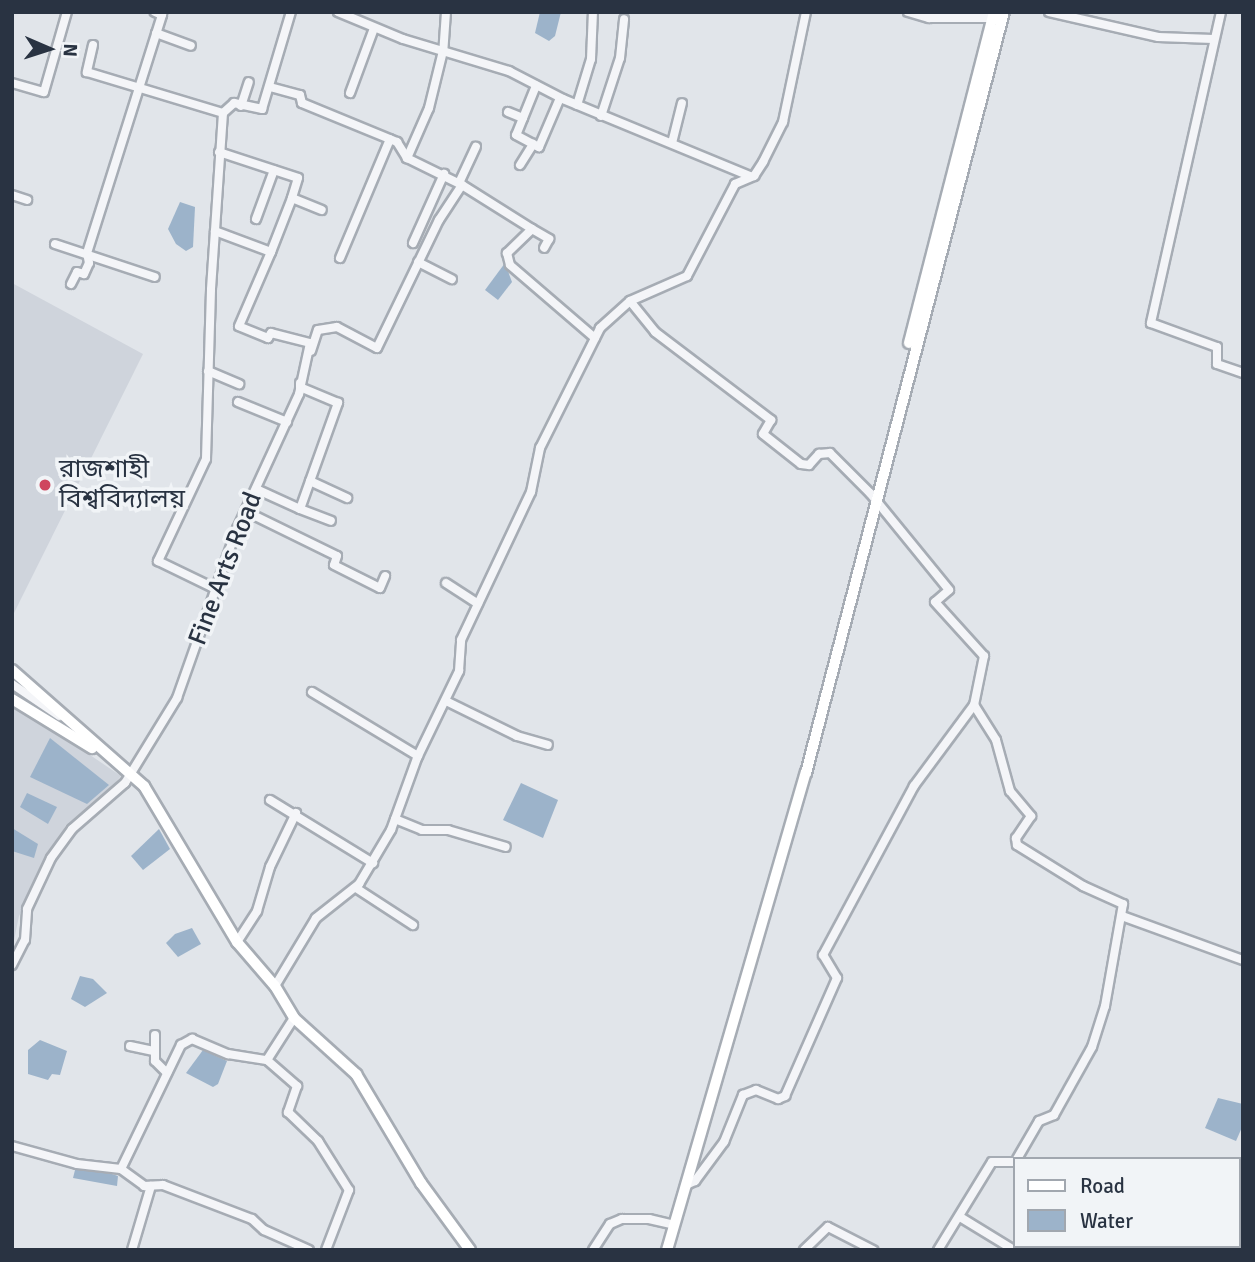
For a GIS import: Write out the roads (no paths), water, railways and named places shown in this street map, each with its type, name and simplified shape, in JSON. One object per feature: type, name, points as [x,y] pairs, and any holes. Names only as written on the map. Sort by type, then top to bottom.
[{"type":"main road","points":[[667,1250],[671,1224],[800,771],[998,15]]},
{"type":"main road","points":[[660,1250],[686,1185],[806,773],[873,497]]},
{"type":"main road","points":[[12,670],[61,723]]},
{"type":"main road","points":[[12,699],[61,723],[130,770],[168,819],[237,942],[275,986],[294,1018],[356,1074],[421,1183],[470,1250]]},
{"type":"street","points":[[12,83],[44,92],[67,12]]},
{"type":"street","points":[[71,284],[77,272],[84,274],[137,90],[162,15],[155,12]]},
{"type":"street","points":[[216,589],[158,561],[206,459],[208,371],[223,113],[234,103],[259,112],[270,87],[291,12]]},
{"type":"street","points":[[338,12],[374,28],[509,71],[601,116],[672,143],[743,176],[754,176]]},
{"type":"street","points":[[407,158],[429,108],[443,51],[446,12]]},
{"type":"street","points":[[577,105],[591,59],[593,12]]},
{"type":"street","points":[[275,986],[316,918],[356,888],[373,863],[395,818],[418,756],[459,671],[461,640],[531,492],[540,449],[594,338],[615,311],[630,301],[687,276],[735,184],[754,176],[783,122],[806,12]]},
{"type":"street","points":[[908,12],[929,18],[998,15]]},
{"type":"street","points":[[1049,12],[1158,37],[1213,39]]},
{"type":"street","points":[[1221,12],[1151,323],[1217,347],[1217,364],[1243,373]]},
{"type":"street","points":[[601,116],[620,58],[624,19]]},
{"type":"street","points":[[350,93],[374,28]]},
{"type":"street","points":[[156,33],[191,46]]},
{"type":"street","points":[[93,45],[87,72],[137,90],[223,113]]},
{"type":"street","points":[[241,106],[249,82]]},
{"type":"street","points":[[536,85],[516,135],[539,147],[560,98]]},
{"type":"street","points":[[270,87],[300,95],[302,103],[397,142],[407,158],[444,174],[550,239],[544,248]]},
{"type":"street","points":[[672,143],[682,103]]},
{"type":"street","points":[[509,112],[523,118]]},
{"type":"street","points":[[340,258],[390,139]]},
{"type":"street","points":[[520,165],[533,144]]},
{"type":"street","points":[[301,376],[318,330],[337,327],[377,348],[418,262],[461,184],[476,147]]},
{"type":"street","points":[[215,231],[271,252],[298,178],[219,152]]},
{"type":"street","points":[[256,219],[274,170]]},
{"type":"street","points":[[413,243],[444,174]]},
{"type":"street","points":[[12,195],[27,200]]},
{"type":"street","points":[[292,198],[322,211]]},
{"type":"street","points":[[532,229],[507,253],[510,265],[594,338]]},
{"type":"street","points":[[55,244],[155,277]]},
{"type":"street","name":"Fine Arts Road","points":[[12,965],[25,940],[27,909],[51,858],[72,829],[125,783],[130,770],[177,698],[245,511],[288,422],[300,387],[310,343],[271,333],[268,338],[239,326],[271,252]]},
{"type":"street","points":[[418,262],[453,279]]},
{"type":"street","points":[[630,301],[655,332],[771,420],[763,433],[801,464],[809,465],[819,454],[830,453],[873,497],[949,590],[935,602],[984,656],[974,705],[914,786],[823,955],[837,978],[785,1096],[778,1099],[748,1091],[724,1142],[695,1181],[686,1185]]},
{"type":"street","points":[[208,371],[239,384]]},
{"type":"street","points":[[300,387],[338,403],[300,509]]},
{"type":"street","points":[[238,402],[288,422]]},
{"type":"street","points":[[310,481],[347,498]]},
{"type":"street","points":[[256,489],[331,521]]},
{"type":"street","points":[[245,511],[337,556],[334,565],[380,588],[385,576]]},
{"type":"street","points":[[446,583],[478,604]]},
{"type":"street","points":[[12,684],[61,723]]},
{"type":"street","points":[[312,692],[418,756]]},
{"type":"street","points":[[12,693],[43,710]]},
{"type":"street","points":[[446,701],[517,736],[548,745]]},
{"type":"street","points":[[974,705],[996,740],[1010,791],[1031,816],[1016,838],[1017,845],[1083,886],[1123,904],[1105,1006],[1092,1047],[1054,1115],[1039,1121],[1018,1157]]},
{"type":"street","points":[[270,800],[296,813],[373,863]]},
{"type":"street","points":[[237,942],[257,911],[270,867],[296,813]]},
{"type":"street","points":[[395,818],[422,830],[447,830],[506,847]]},
{"type":"street","points":[[356,888],[414,925]]},
{"type":"street","points":[[1122,916],[1243,960]]},
{"type":"street","points":[[267,1060],[294,1018]]},
{"type":"street","points":[[155,1035],[155,1061],[167,1073]]},
{"type":"street","points":[[121,1169],[181,1045],[192,1040],[228,1054],[267,1060],[297,1086],[288,1112],[318,1140],[349,1190],[326,1250]]},
{"type":"street","points":[[130,1046],[153,1051]]},
{"type":"street","points":[[12,1146],[77,1164],[121,1169],[144,1186],[163,1185],[252,1219],[264,1230],[309,1250]]},
{"type":"street","points":[[938,1250],[992,1162],[1014,1160]]},
{"type":"street","points":[[132,1250],[144,1221],[151,1186]]},
{"type":"street","points":[[960,1217],[1014,1250]]},
{"type":"street","points":[[593,1250],[610,1224],[622,1219],[671,1224]]},
{"type":"street","points":[[804,1250],[828,1227],[873,1250]]},
{"type":"water","points":[[540,12],[561,12],[555,36],[549,41],[535,33]]},
{"type":"water","points":[[180,202],[195,207],[193,247],[186,251],[176,244],[168,229]]},
{"type":"water","points":[[505,263],[512,282],[498,300],[485,290]]},
{"type":"water","points":[[50,738],[109,785],[87,804],[30,777]]},
{"type":"water","points":[[521,783],[558,800],[543,838],[503,820]]},
{"type":"water","points":[[27,793],[57,807],[48,824],[20,807]]},
{"type":"water","points":[[12,828],[38,844],[34,858],[12,851]]},
{"type":"water","points":[[159,829],[170,849],[143,870],[131,856]]},
{"type":"water","points":[[192,928],[201,944],[178,957],[166,943],[175,934]]},
{"type":"water","points":[[80,976],[93,979],[107,993],[85,1007],[71,999]]},
{"type":"water","points":[[40,1040],[67,1051],[60,1075],[52,1074],[48,1080],[28,1074],[28,1050]]},
{"type":"water","points":[[203,1050],[227,1061],[218,1084],[213,1087],[186,1073]]},
{"type":"water","points":[[1218,1098],[1243,1104],[1243,1125],[1236,1141],[1205,1128]]},
{"type":"water","points":[[97,1169],[118,1176],[117,1186],[73,1178],[75,1170]]},
{"type":"place","name":"রাজশাহী বিশ্ববিদ্যালয়","points":[[45,485]]}]
